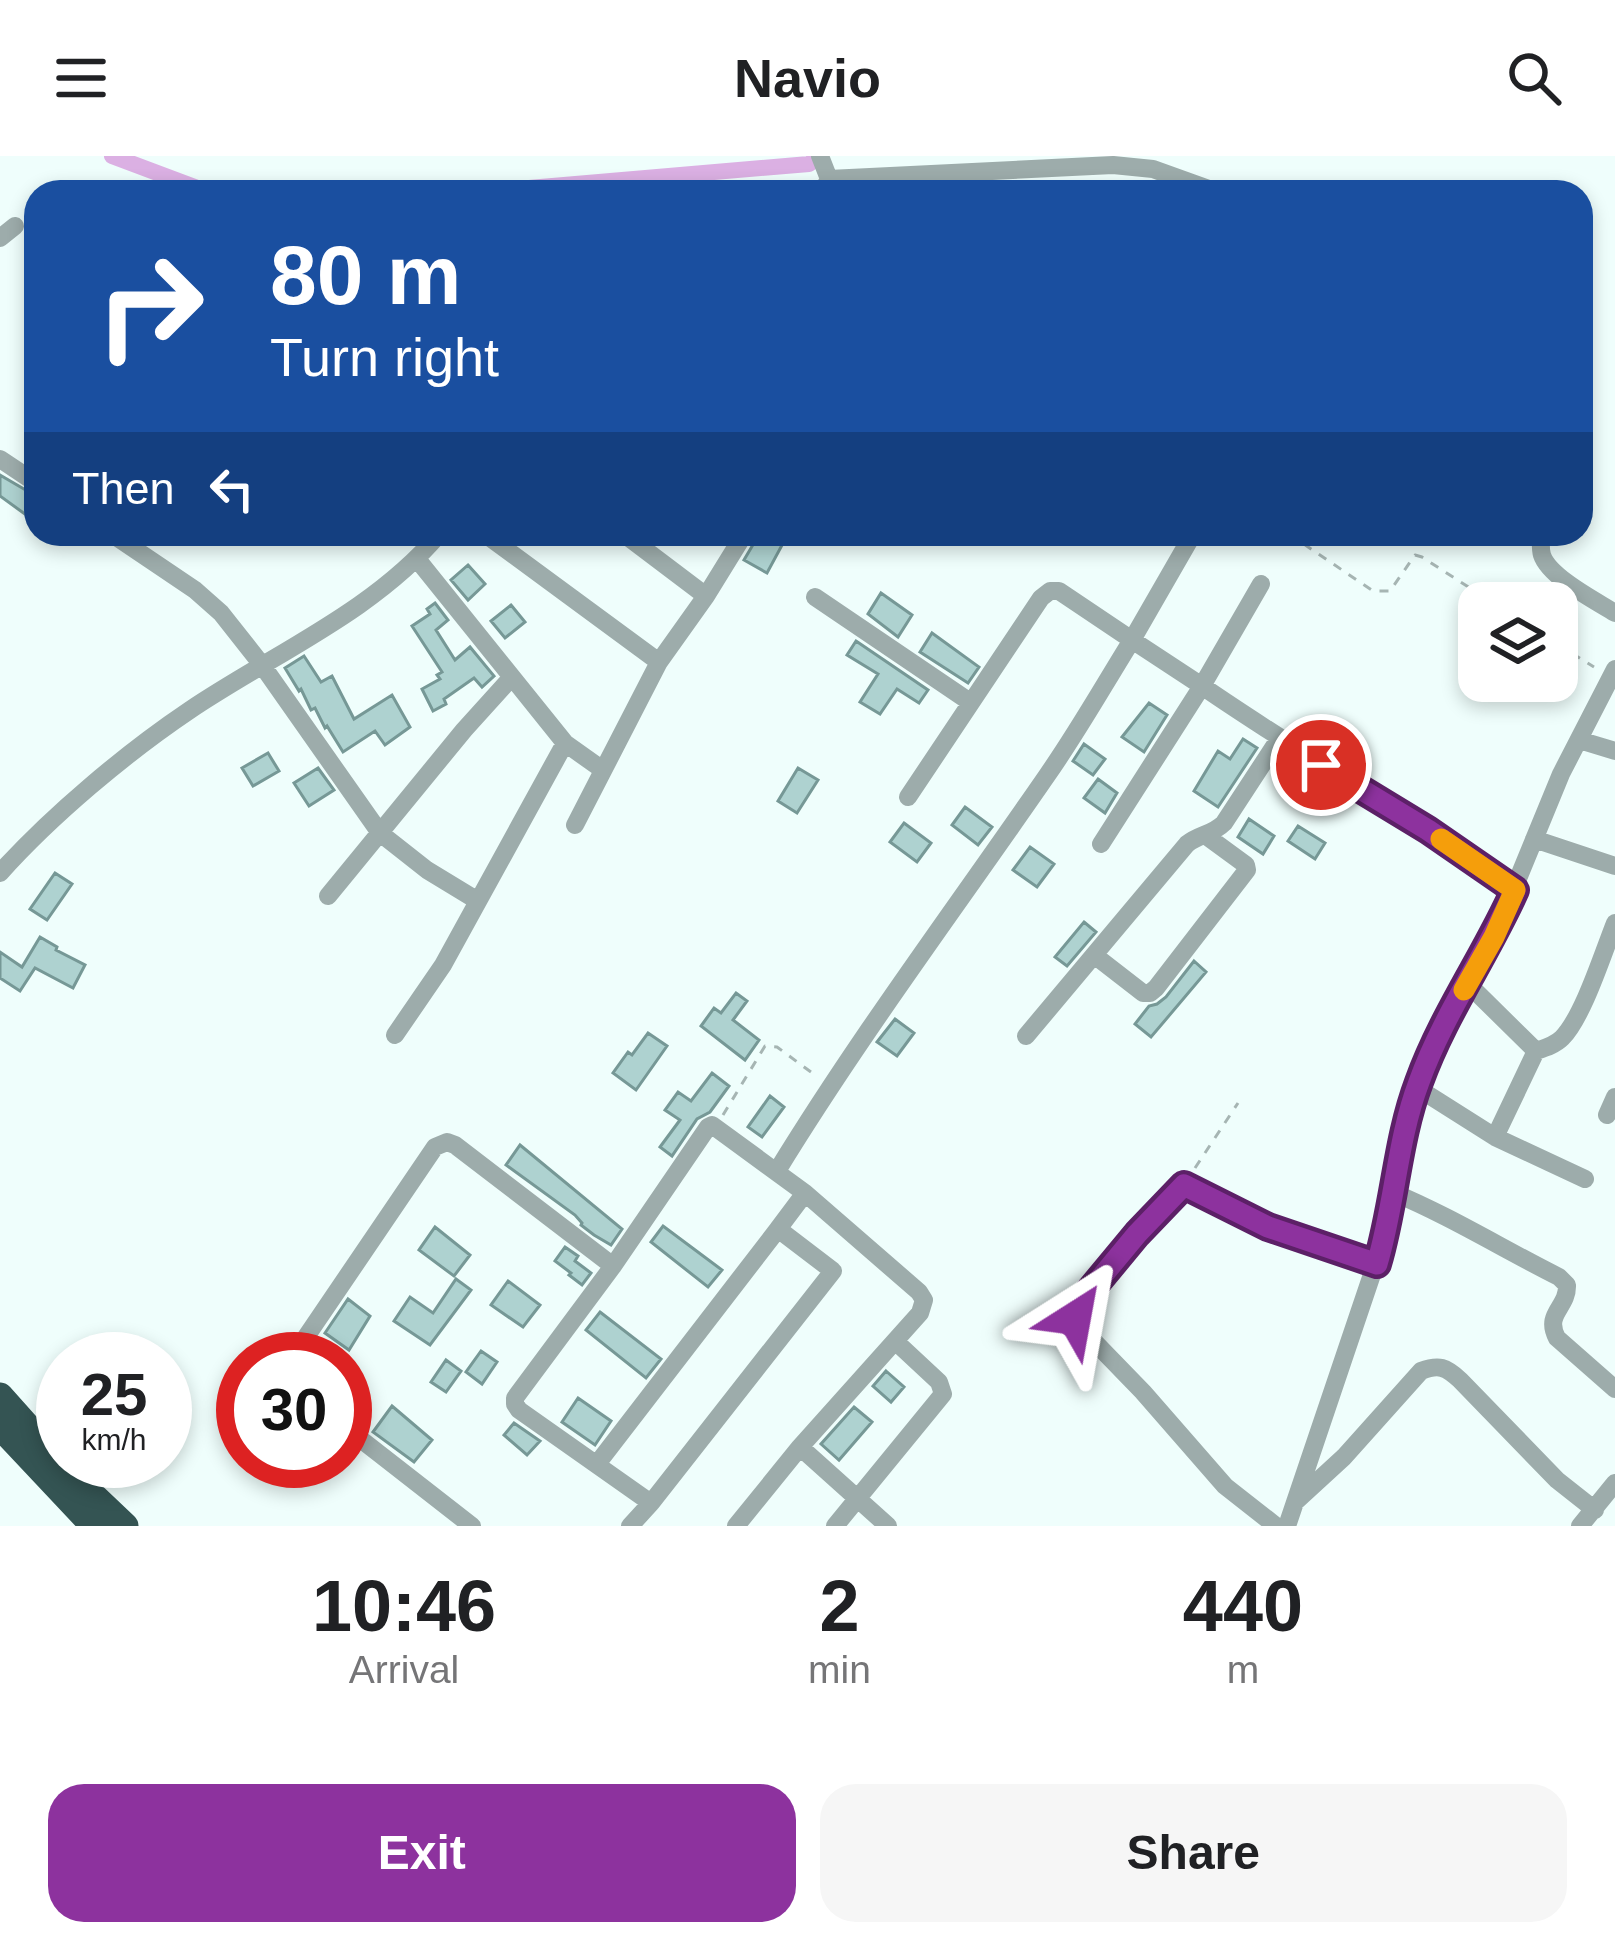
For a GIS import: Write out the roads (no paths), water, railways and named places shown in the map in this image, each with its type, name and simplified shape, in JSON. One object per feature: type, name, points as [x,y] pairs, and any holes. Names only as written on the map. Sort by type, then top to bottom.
[{"type":"highway","points":[[0,1396],[125,1526]]},
{"type":"highway","points":[[0,1426],[94,1526]]},
{"type":"street","points":[[824,174],[1113,165],[1153,169],[1184,180]]},
{"type":"street","points":[[129,546],[221,613],[380,833],[427,870],[478,901]]},
{"type":"street","points":[[0,873],[26,844],[135,750],[189,710],[356,606],[429,546]]},
{"type":"street","points":[[500,546],[659,662]]},
{"type":"street","points":[[640,546],[706,596]]},
{"type":"street","points":[[575,825],[659,662],[736,546]]},
{"type":"street","points":[[776,1171],[830,1085],[1051,770],[1186,546]]},
{"type":"street","points":[[1542,546],[1551,568],[1615,613]]},
{"type":"street","points":[[417,560],[565,743],[603,770]]},
{"type":"street","points":[[1101,844],[1261,584]]},
{"type":"street","points":[[908,797],[1041,598],[1050,591],[1059,592],[1515,890]]},
{"type":"street","points":[[815,597],[970,702]]},
{"type":"street","points":[[1287,1526],[1377,1264],[1417,1087],[1436,1039],[1515,890],[1534,839],[1613,673]]},
{"type":"street","points":[[328,896],[512,678]]},
{"type":"street","points":[[1026,1036],[1187,844],[1214,833],[1224,823],[1279,739]]},
{"type":"street","points":[[1579,740],[1615,751]]},
{"type":"street","points":[[395,1035],[443,965],[565,743]]},
{"type":"street","points":[[1094,955],[1143,993],[1156,988],[1247,870],[1205,835]]},
{"type":"street","points":[[1534,839],[1615,866]]},
{"type":"street","points":[[1495,1136],[1536,1051],[1564,1036],[1577,1014],[1615,923]]},
{"type":"street","points":[[1468,984],[1536,1051]]},
{"type":"street","points":[[1417,1087],[1495,1136],[1585,1178]]},
{"type":"street","points":[[651,1504],[519,1410],[515,1398],[709,1126],[716,1126],[806,1193],[924,1300],[920,1313],[736,1526]]},
{"type":"street","points":[[309,1332],[441,1143],[455,1145],[613,1266]]},
{"type":"street","points":[[1276,1526],[1225,1486],[1075,1318],[1079,1304],[1184,1185],[1268,1227],[1377,1264]]},
{"type":"street","points":[[1392,1192],[1437,1210],[1559,1277],[1568,1285],[1568,1293],[1552,1319],[1556,1338],[1615,1389]]},
{"type":"street","points":[[597,1464],[806,1193]]},
{"type":"street","points":[[630,1526],[833,1271],[778,1229]]},
{"type":"street","points":[[836,1526],[943,1394],[939,1382],[895,1341]]},
{"type":"street","points":[[1292,1504],[1345,1457],[1421,1371],[1435,1366],[1446,1368],[1557,1480],[1595,1510]]},
{"type":"street","points":[[1313,1446],[1345,1457]]},
{"type":"street","points":[[800,1447],[888,1526]]},
{"type":"street","points":[[372,1448],[472,1526]]},
{"type":"street","points":[[1580,1526],[1615,1483]]},
{"type":"waterway","points":[[112,156],[176,180]]},
{"type":"waterway","points":[[622,180],[809,164],[820,156]]}]
